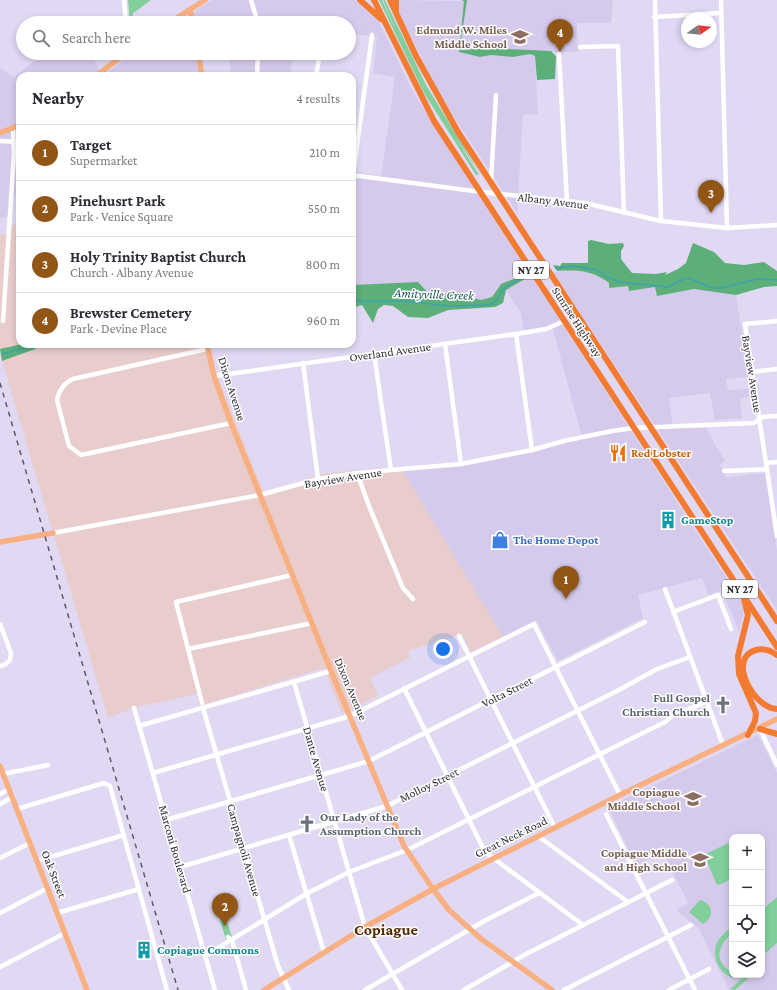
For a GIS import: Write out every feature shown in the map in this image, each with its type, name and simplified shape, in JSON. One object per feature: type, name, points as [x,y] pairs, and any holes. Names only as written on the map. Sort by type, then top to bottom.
[{"type":"highway","points":[[360,0],[385,24]]},
{"type":"highway","name":"Sunrise Highway","points":[[374,0],[434,120],[777,647]]},
{"type":"highway","name":"Sunrise Highway","points":[[390,0],[416,56],[446,112],[777,619]]},
{"type":"highway","points":[[396,0],[396,14]]},
{"type":"highway","points":[[743,594],[748,614],[738,656],[739,674],[756,713],[755,721],[748,735]]},
{"type":"highway","points":[[777,655],[762,649],[754,651],[747,656],[743,664],[746,682],[752,692],[772,709],[777,709]]},
{"type":"highway","points":[[760,729],[777,734]]},
{"type":"main road","points":[[180,16],[205,0]]},
{"type":"main road","points":[[190,10],[191,16]]},
{"type":"main road","points":[[101,72],[117,60]]},
{"type":"main road","points":[[199,60],[201,72]]},
{"type":"main road","points":[[0,133],[16,127]]},
{"type":"main road","name":"Dixon Avenue","points":[[207,348],[214,376],[231,423],[331,671],[387,806],[407,850],[449,910],[470,929],[512,962],[552,990]]},
{"type":"main road","points":[[0,542],[53,533]]},
{"type":"main road","name":"Great Neck Road","points":[[264,990],[365,927],[433,889],[723,745],[748,735],[777,719]]},
{"type":"main road","name":"Oak Street","points":[[0,766],[87,990]]},
{"type":"street","points":[[124,0],[125,16]]},
{"type":"street","points":[[251,0],[256,16]]},
{"type":"street","points":[[655,0],[654,17],[660,221]]},
{"type":"street","points":[[721,0],[727,228]]},
{"type":"street","points":[[654,17],[721,13]]},
{"type":"street","points":[[356,153],[372,35]]},
{"type":"street","points":[[580,47],[618,46],[624,213]]},
{"type":"street","points":[[559,54],[567,201]]},
{"type":"street","points":[[257,72],[258,60]]},
{"type":"street","points":[[317,72],[319,60]]},
{"type":"street","points":[[491,181],[496,95]]},
{"type":"street","points":[[13,128],[16,138]]},
{"type":"street","points":[[0,141],[16,142]]},
{"type":"street","points":[[3,321],[16,155]]},
{"type":"street","name":"Albany Avenue","points":[[356,175],[481,192],[567,201],[660,221],[727,228],[777,225]]},
{"type":"street","name":"Overland Avenue","points":[[214,376],[516,334],[546,329],[564,321]]},
{"type":"street","name":"Bayview Avenue","points":[[53,533],[260,495],[318,479],[357,473],[461,464],[532,450],[568,440],[634,428],[754,423],[759,419],[745,324],[777,321]]},
{"type":"street","points":[[516,334],[532,450]]},
{"type":"street","points":[[445,344],[461,464]]},
{"type":"street","points":[[199,348],[73,379],[58,393],[57,400],[69,446],[81,455],[231,423]]},
{"type":"street","points":[[374,354],[391,470]]},
{"type":"street","points":[[303,363],[318,479]]},
{"type":"street","points":[[752,372],[777,368]]},
{"type":"street","points":[[777,416],[759,419],[766,469],[775,509],[777,536]]},
{"type":"street","points":[[766,464],[777,462]]},
{"type":"street","points":[[724,471],[766,469]]},
{"type":"street","points":[[357,473],[402,588],[413,600]]},
{"type":"street","name":"Campagnoli Avenue","points":[[289,990],[282,978],[264,920],[203,705],[176,602],[292,575]]},
{"type":"street","points":[[665,589],[723,745]]},
{"type":"street","points":[[673,612],[718,595],[730,629]]},
{"type":"street","name":"Volta Street","points":[[166,820],[369,761],[646,622]]},
{"type":"street","points":[[188,650],[312,623]]},
{"type":"street","points":[[0,624],[11,653],[10,660],[0,666]]},
{"type":"street","points":[[153,773],[350,716],[534,624],[620,796]]},
{"type":"street","points":[[459,636],[555,828]]},
{"type":"street","name":"Molloy Street","points":[[180,867],[387,806],[513,744],[652,673],[657,669],[690,656]]},
{"type":"street","points":[[139,726],[203,705],[331,671]]},
{"type":"street","name":"Dante Avenue","points":[[294,682],[365,927],[402,990]]},
{"type":"street","points":[[404,688],[485,852],[583,925]]},
{"type":"street","points":[[205,956],[230,938],[264,920],[306,894],[349,872],[407,850],[665,722],[673,715],[707,702]]},
{"type":"street","name":"Marconi Boulevard","points":[[134,708],[215,990]]},
{"type":"street","points":[[760,729],[777,765]]},
{"type":"street","points":[[3,774],[48,765]]},
{"type":"street","points":[[17,808],[104,783],[107,783],[110,786],[167,990]]},
{"type":"street","points":[[0,794],[9,789]]},
{"type":"street","points":[[0,804],[13,797]]},
{"type":"street","points":[[606,814],[695,990]]},
{"type":"street","points":[[37,861],[124,835]]},
{"type":"street","points":[[289,835],[324,952]]},
{"type":"street","points":[[538,836],[628,902]]},
{"type":"street","points":[[0,858],[30,843]]},
{"type":"street","points":[[464,990],[512,962],[672,880]]},
{"type":"street","points":[[0,912],[48,888]]},
{"type":"street","points":[[58,913],[139,889]]},
{"type":"street","points":[[365,990],[470,929],[539,893]]},
{"type":"street","points":[[564,990],[691,925]]},
{"type":"street","points":[[0,967],[65,933]]},
{"type":"street","points":[[230,938],[246,990]]},
{"type":"street","points":[[669,990],[709,969]]},
{"type":"shaded area","points":[[212,0],[355,0],[379,22],[413,92],[745,607],[739,632],[722,590],[709,595],[702,578],[638,595],[643,618],[558,661],[536,620],[503,637],[401,468],[457,463],[533,448],[581,434],[552,326],[524,331],[520,311],[506,290],[524,279],[501,284],[492,297],[481,300],[469,297],[460,292],[431,296],[418,282],[356,285],[356,172],[381,176],[395,77],[373,73],[377,37],[356,34],[356,16],[187,16]]},
{"type":"shaded area","points":[[398,0],[464,1],[459,52],[480,57],[491,55],[513,57],[530,54],[535,56],[538,114],[523,115],[517,213],[443,100],[398,12]]},
{"type":"shaded area","name":"Edmund W. Miles Middle School","points":[[465,0],[613,0],[611,23],[577,23],[578,52],[460,51]]},
{"type":"shaded area","points":[[36,60],[94,60],[100,72],[20,72]]},
{"type":"shaded area","points":[[124,60],[201,60],[203,72],[108,72]]},
{"type":"shaded area","points":[[230,60],[292,60],[291,72],[231,72]]},
{"type":"shaded area","points":[[0,68],[14,77],[16,75],[16,196],[10,196],[8,216],[0,219]]},
{"type":"shaded area","points":[[10,224],[16,225],[16,345],[0,349],[0,234],[10,234]]},
{"type":"shaded area","points":[[573,270],[597,274],[609,283],[628,286],[629,291],[656,287],[658,296],[693,289],[736,295],[749,377],[726,379],[728,390],[748,389],[749,397],[740,398],[742,418],[715,420],[710,393],[669,398],[673,428],[705,427],[725,461],[720,464],[726,477],[765,473],[777,550],[777,610],[553,272]]},
{"type":"shaded area","points":[[38,348],[208,348],[209,356],[265,496],[316,475],[355,470],[401,468],[503,637],[471,652],[462,634],[408,651],[410,658],[370,678],[378,696],[342,714],[324,668],[199,706],[197,694],[137,707],[108,718],[2,361]]},
{"type":"shaded area","name":"Copiague Middle and High School","points":[[758,735],[777,773],[777,990],[729,990],[699,929],[676,910],[688,903],[663,852],[636,865],[608,807]]},
{"type":"green space","points":[[128,0],[151,0],[132,14],[133,16],[129,16]]},
{"type":"green space","points":[[379,0],[382,0],[397,34],[383,0],[385,0],[426,85],[481,175],[455,137],[479,175],[476,175],[424,93]]},
{"type":"green space","points":[[461,0],[467,0],[460,47],[461,50],[490,48],[551,51],[556,56],[555,79],[537,80],[535,56],[530,54],[513,57],[491,55],[480,57],[459,52],[464,1]]},
{"type":"green space","points":[[591,240],[609,244],[623,243],[624,246],[621,251],[621,259],[632,273],[656,274],[667,272],[665,275],[678,269],[686,263],[693,243],[714,252],[725,263],[744,265],[764,262],[777,271],[777,286],[764,287],[736,295],[694,289],[657,296],[655,287],[629,291],[628,286],[609,288],[609,283],[590,273],[578,271],[557,271],[553,265],[560,266],[562,263],[588,263],[588,241]]},
{"type":"green space","points":[[523,275],[525,279],[506,290],[503,303],[495,307],[448,310],[428,318],[408,317],[393,306],[384,305],[378,309],[373,323],[362,305],[356,307],[356,285],[418,282],[431,296],[460,292],[469,297],[481,300],[492,297],[501,284]]},
{"type":"green space","points":[[16,345],[16,348],[38,348],[2,361],[0,349]]},
{"type":"green space","points":[[729,842],[729,880],[717,885],[705,857],[706,854]]},
{"type":"green space","points":[[777,897],[777,943],[765,953],[765,942],[765,907]]},
{"type":"green space","points":[[233,898],[236,910],[225,916],[232,937],[226,940],[215,903]]},
{"type":"green space","points":[[700,900],[708,904],[711,910],[709,918],[703,924],[689,912]]},
{"type":"green space","points":[[729,929],[729,936],[721,948],[720,958],[722,963],[729,970],[729,976],[721,969],[716,958],[716,945]]},
{"type":"green space","points":[[743,978],[749,978],[735,990],[730,989]]},
{"type":"waterway","name":"Amityville Creek","points":[[556,268],[574,266],[597,270],[605,276],[619,282],[668,287],[689,278],[712,288],[721,288],[758,279],[777,280]]},
{"type":"waterway","name":"Amityville Creek","points":[[356,301],[405,301],[448,306],[489,305],[496,301],[503,289],[528,275]]},
{"type":"waterway","name":"Amityville Creek","points":[[2,354],[26,348]]},
{"type":"railway","points":[[0,383],[178,990]]},
{"type":"place","name":"Edmund W. Miles Middle School","points":[[520,37]]},
{"type":"place","name":"Brewster Cemetery","points":[[560,52]]},
{"type":"place","name":"Holy Trinity Baptist Church","points":[[711,213]]},
{"type":"place","name":"Red Lobster","points":[[618,453]]},
{"type":"place","name":"GameStop","points":[[668,520]]},
{"type":"place","name":"The Home Depot","points":[[500,540]]},
{"type":"place","name":"Target","points":[[566,599]]},
{"type":"place","name":"Full Gospel Christian Church","points":[[723,705]]},
{"type":"place","name":"Copiague Middle School","points":[[693,799]]},
{"type":"place","name":"Our Lady of the Assumption Church","points":[[307,824]]},
{"type":"place","name":"Copiague Middle and High School","points":[[700,860]]},
{"type":"place","name":"Pinehusrt Park","points":[[225,926]]},
{"type":"place","name":"Copiague Commons","points":[[144,950]]},
{"type":"district","name":"Copiague","points":[[386,929]]}]
